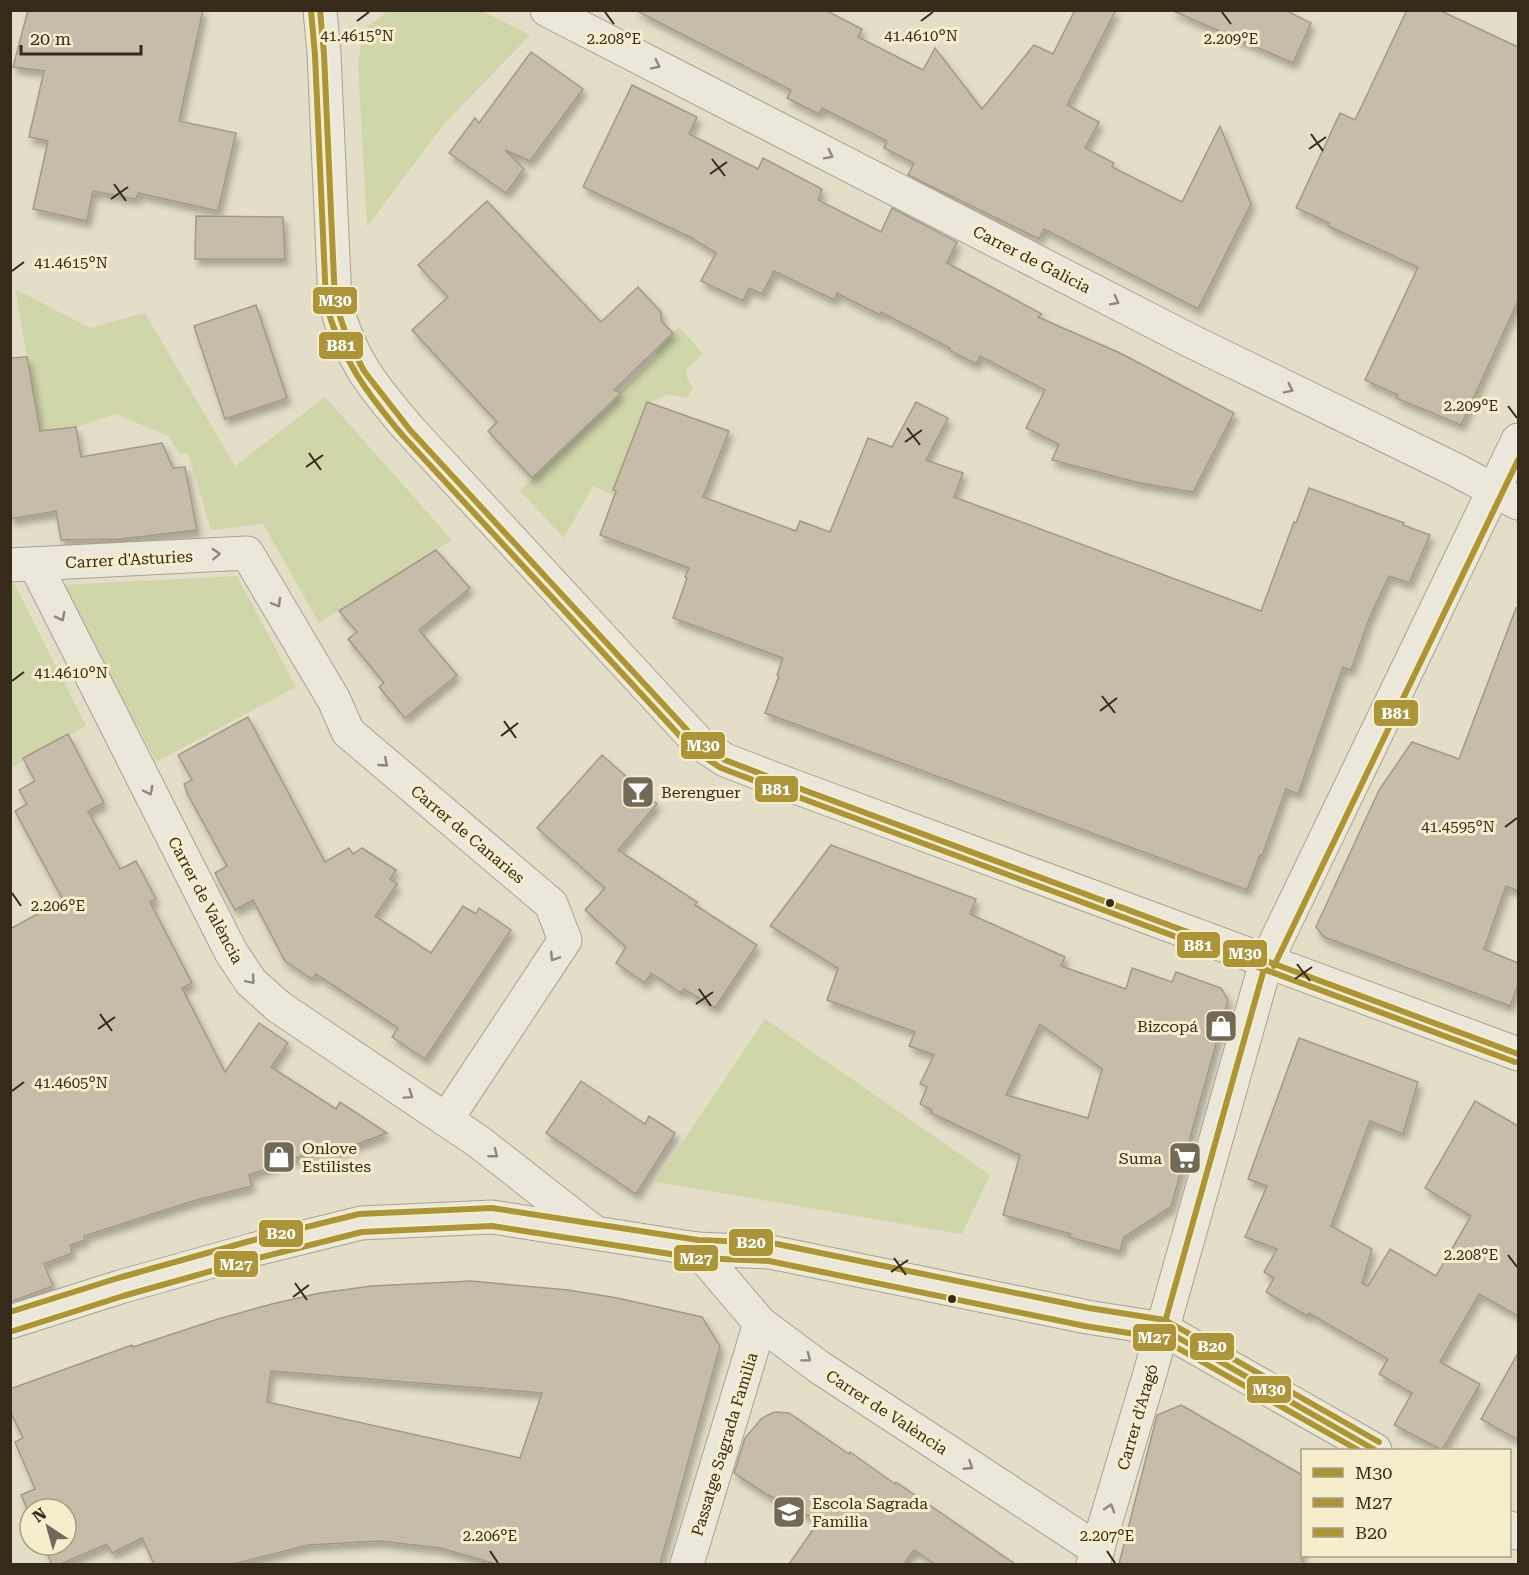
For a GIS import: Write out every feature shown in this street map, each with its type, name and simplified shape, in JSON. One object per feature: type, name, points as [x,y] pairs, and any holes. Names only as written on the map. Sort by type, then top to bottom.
[{"type":"street","points":[[320,10],[335,302],[343,332],[356,360],[380,395],[410,429],[698,742],[725,760],[1518,1054]]},
{"type":"street","name":"Carrer de Galicia","points":[[547,10],[1180,335],[1507,497]]},
{"type":"street","name":"Carrer d'Aragó","points":[[1095,1557],[1163,1329],[1266,962],[1507,497],[1518,440]]},
{"type":"street","name":"Carrer d'Asturies","points":[[23,565],[248,553]]},
{"type":"street","name":"Carrer de Canaries","points":[[248,553],[334,700],[348,732],[551,904],[565,940],[446,1120]]},
{"type":"street","name":"Carrer de València","points":[[23,565],[226,941],[251,982],[279,1007],[479,1142],[596,1233]]},
{"type":"street","points":[[10,1323],[120,1287],[241,1253],[361,1223],[492,1217],[697,1249],[770,1252],[1087,1317],[1163,1329],[1373,1449]]},
{"type":"street","name":"Carrer de València","points":[[697,1249],[760,1323],[819,1367],[1095,1557]]},
{"type":"street","name":"Passatge Sagrada Familia","points":[[687,1564],[760,1323]]},
{"type":"green space","points":[[388,11],[482,11],[530,35],[444,124],[367,227],[358,64],[361,43],[367,27]]},
{"type":"green space","points":[[15,289],[90,328],[145,313],[235,466],[325,397],[452,540],[319,623],[263,524],[211,530],[188,453],[180,454],[168,436],[116,414],[76,427],[40,431]]},
{"type":"green space","points":[[679,327],[703,354],[687,369],[687,378],[693,388],[687,398],[668,394],[648,404],[613,495],[593,486],[564,538],[520,491],[658,355],[653,350]]},
{"type":"green space","points":[[237,576],[296,687],[156,762],[61,585]]},
{"type":"green space","points":[[10,582],[14,583],[86,726],[11,768]]},
{"type":"green space","points":[[765,1019],[990,1175],[962,1234],[656,1182]]},
{"type":"building","points":[[28,10],[203,10],[179,121],[236,133],[218,211],[138,193],[136,199],[93,191],[87,221],[33,209],[48,141],[29,137],[44,71],[13,67]]},
{"type":"building","points":[[635,10],[825,10],[862,29],[858,37],[923,70],[935,48],[982,109],[1034,45],[1053,54],[1075,10],[1116,10],[1067,105],[1099,122],[1085,148],[1114,163],[1112,167],[1182,202],[1220,126],[1251,204],[1198,309],[1044,229],[1039,239],[908,175],[914,163],[884,148],[887,141],[822,108],[819,114],[787,98],[791,90]]},
{"type":"building","points":[[1171,10],[1285,10],[1311,23],[1293,63]]},
{"type":"building","points":[[1407,10],[1439,10],[1518,47],[1518,301],[1461,425],[1396,398],[1398,395],[1365,380],[1418,267],[1328,226],[1329,223],[1296,208],[1340,113],[1355,120]]},
{"type":"building","points":[[531,52],[583,89],[530,161],[505,150],[524,169],[506,193],[449,153],[475,118],[479,123]]},
{"type":"building","points":[[632,85],[697,117],[689,134],[758,169],[763,158],[822,189],[818,200],[881,232],[892,208],[957,242],[947,263],[1042,314],[1038,317],[1120,353],[1234,413],[1193,492],[1140,483],[1052,460],[1059,444],[1026,428],[1045,390],[980,356],[976,364],[881,312],[880,315],[837,293],[834,300],[774,271],[762,294],[749,288],[743,301],[701,281],[716,253],[690,237],[583,187]]},
{"type":"building","points":[[487,201],[601,322],[638,287],[661,312],[661,321],[673,333],[614,390],[621,393],[532,478],[488,431],[497,422],[412,330],[448,297],[418,265]]},
{"type":"building","points":[[196,216],[283,217],[285,259],[195,259]]},
{"type":"building","points":[[256,305],[287,398],[225,419],[194,326]]},
{"type":"building","points":[[27,357],[40,431],[76,427],[81,457],[162,443],[173,468],[185,467],[197,530],[122,539],[61,540],[56,511],[10,519],[10,358]]},
{"type":"building","points":[[647,402],[729,431],[703,497],[796,531],[800,521],[830,532],[868,438],[892,447],[916,402],[948,418],[926,460],[963,473],[954,497],[1261,611],[1309,488],[1430,535],[1409,583],[1389,576],[1369,619],[1351,670],[1343,667],[1298,794],[1286,789],[1247,890],[765,713],[783,658],[673,618],[689,568],[600,535],[616,491],[613,490]]},
{"type":"building","points":[[436,550],[470,588],[419,630],[457,675],[405,718],[379,687],[384,683],[348,639],[357,632],[339,611]]},
{"type":"building","points":[[1516,608],[1518,608],[1518,891],[1506,886],[1484,949],[1518,963],[1518,984],[1510,1006],[1324,937],[1316,927],[1379,790],[1412,742],[1459,759]]},
{"type":"building","points":[[248,717],[325,862],[349,848],[353,854],[362,848],[396,870],[390,879],[397,884],[375,916],[431,953],[463,906],[476,914],[479,908],[511,930],[425,1059],[392,1037],[398,1028],[316,974],[312,979],[285,961],[253,900],[235,910],[215,873],[227,866],[187,793],[184,784],[192,780],[178,755]]},
{"type":"building","points":[[68,734],[104,803],[88,811],[120,869],[136,861],[156,899],[150,902],[192,983],[182,988],[225,1072],[259,1023],[288,1043],[271,1067],[336,1109],[340,1102],[387,1133],[328,1155],[326,1147],[249,1175],[252,1186],[193,1201],[84,1236],[85,1240],[70,1245],[72,1253],[44,1264],[53,1286],[10,1302],[10,929],[63,900],[15,811],[27,804],[19,790],[35,781],[23,758]]},
{"type":"building","points":[[602,755],[657,804],[618,850],[697,902],[695,905],[757,945],[715,1008],[684,989],[681,993],[651,973],[645,983],[616,963],[626,947],[585,910],[605,888],[537,828]]},
{"type":"building","points":[[831,845],[976,899],[970,914],[1065,957],[1061,966],[1126,989],[1132,968],[1172,982],[1176,972],[1221,988],[1228,1000],[1171,1207],[1124,1237],[1120,1251],[1069,1237],[1071,1234],[1003,1215],[1020,1155],[931,1113],[932,1110],[920,1104],[927,1087],[920,1084],[934,1055],[909,1046],[915,1032],[827,1000],[838,968],[770,926]],"holes":[[[1040,1024],[1102,1069],[1088,1118],[1006,1095]]]},
{"type":"building","points":[[1299,1038],[1418,1082],[1403,1134],[1370,1121],[1331,1226],[1372,1249],[1362,1283],[1368,1286],[1390,1249],[1436,1276],[1471,1216],[1425,1188],[1475,1101],[1518,1126],[1518,1316],[1479,1294],[1440,1362],[1480,1384],[1443,1449],[1394,1425],[1412,1393],[1379,1374],[1388,1359],[1309,1313],[1307,1316],[1266,1292],[1274,1278],[1264,1272],[1277,1249],[1245,1237],[1267,1186],[1248,1179]]},
{"type":"building","points":[[581,1081],[645,1124],[649,1116],[675,1133],[636,1194],[546,1133]]},
{"type":"building","points":[[471,1281],[568,1290],[617,1298],[702,1317],[720,1346],[660,1564],[496,1564],[440,1548],[380,1541],[308,1545],[234,1564],[154,1564],[142,1538],[112,1553],[107,1544],[78,1557],[78,1497],[22,1497],[21,1495],[35,1489],[15,1442],[23,1438],[10,1411],[10,1389],[132,1345],[133,1347],[272,1304],[320,1293],[372,1286]],"holes":[[[271,1371],[542,1393],[520,1458],[267,1402]]]},
{"type":"building","points":[[1518,1353],[1518,1440],[1481,1419]]},
{"type":"building","points":[[1181,1405],[1301,1474],[1302,1564],[1119,1564],[1157,1415]]},
{"type":"building","points":[[774,1412],[789,1413],[895,1484],[896,1482],[1015,1564],[935,1564],[914,1550],[904,1564],[789,1564],[819,1521],[766,1494],[734,1473],[745,1438],[762,1418]]},
{"type":"building","points":[[49,1557],[77,1557],[61,1564],[52,1564]]},
{"type":"transit line","name":"M30","points":[[320,10],[335,302],[348,340],[364,371],[410,430],[698,742],[725,760],[782,782],[1518,1054]]},
{"type":"transit line","name":"B81","points":[[311,11],[326,302],[338,340],[356,374],[403,436],[692,749],[721,768],[1515,1062]]},
{"type":"transit line","name":"B81","points":[[1274,966],[1518,460]]},
{"type":"transit line","name":"M30","points":[[1163,1329],[1266,962]]},
{"type":"transit line","name":"B20","points":[[10,1312],[118,1278],[250,1241],[359,1214],[492,1208],[698,1240],[772,1243],[1089,1308],[1165,1320],[1379,1442]]},
{"type":"transit line","name":"M27","points":[[13,1331],[123,1296],[254,1259],[362,1232],[492,1226],[696,1258],[769,1261],[1085,1326],[1160,1338],[1356,1449]]},
{"type":"transit line","name":"M30","points":[[1163,1329],[1373,1449]]},
{"type":"place","name":"Berenguer","points":[[638,792]]},
{"type":"place","name":"Bizcopá","points":[[1221,1026]]},
{"type":"place","name":"Onlove Estilistes","points":[[279,1157]]},
{"type":"place","name":"Suma","points":[[1185,1158]]},
{"type":"place","name":"Escola Sagrada Familia","points":[[789,1512]]}]
